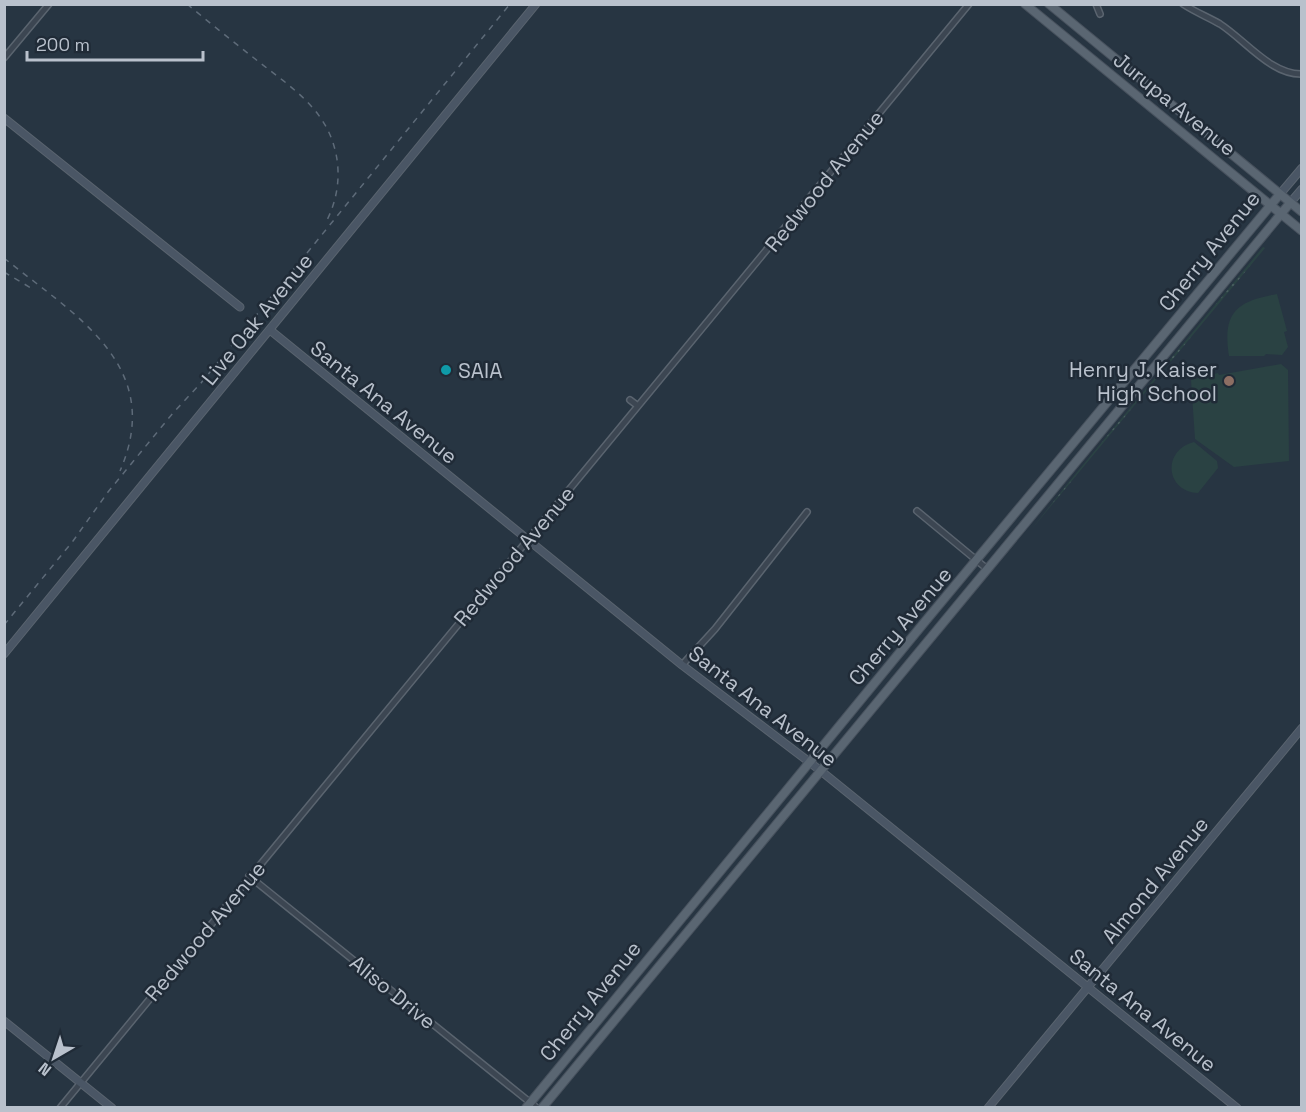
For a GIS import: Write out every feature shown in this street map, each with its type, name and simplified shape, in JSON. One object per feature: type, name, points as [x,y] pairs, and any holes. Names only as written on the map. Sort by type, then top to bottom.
[{"type":"main road","name":"Jurupa Avenue","points":[[1025,4],[1302,231]]},
{"type":"main road","name":"Jurupa Avenue","points":[[1049,4],[1302,212]]},
{"type":"main road","name":"Cherry Avenue","points":[[531,1106],[923,624],[1280,194]]},
{"type":"main road","name":"Cherry Avenue","points":[[542,1107],[1290,203]]},
{"type":"street","points":[[4,58],[49,4]]},
{"type":"street","name":"Live Oak Avenue","points":[[4,654],[536,4]]},
{"type":"street","name":"Redwood Avenue","points":[[60,1107],[969,4]]},
{"type":"street","points":[[1096,4],[1100,14]]},
{"type":"street","points":[[1183,4],[1218,22],[1278,69],[1289,74],[1302,74]]},
{"type":"street","points":[[4,118],[240,307]]},
{"type":"street","name":"Cherry Avenue","points":[[1280,194],[1302,168]]},
{"type":"street","name":"Cherry Avenue","points":[[1290,203],[1302,189]]},
{"type":"street","name":"Santa Ana Avenue","points":[[270,330],[682,664],[811,763],[1237,1107]]},
{"type":"street","points":[[630,400],[638,406]]},
{"type":"street","points":[[682,664],[715,629],[807,512]]},
{"type":"street","points":[[917,512],[986,568]]},
{"type":"street","name":"Almond Avenue","points":[[988,1107],[1302,728]]},
{"type":"street","name":"Aliso Drive","points":[[249,876],[531,1106]]},
{"type":"street","points":[[4,1021],[112,1107]]},
{"type":"green space","points":[[1263,247],[1265,248],[1031,530],[1069,482]]},
{"type":"green space","points":[[1277,294],[1287,331],[1284,332],[1288,347],[1282,355],[1229,356],[1228,329],[1235,311],[1252,300]]},
{"type":"green space","points":[[1281,364],[1288,370],[1289,461],[1234,467],[1195,439],[1191,380],[1218,373],[1219,375]]},
{"type":"green space","points":[[1194,442],[1217,461],[1218,468],[1198,493],[1187,491],[1179,485],[1172,470],[1176,453],[1184,446]]},
{"type":"railway","points":[[187,4],[293,89],[322,120],[334,147],[338,177],[336,192],[326,222]]},
{"type":"railway","points":[[4,625],[73,541],[108,492],[173,413],[201,383],[510,4]]},
{"type":"railway","points":[[4,258],[84,322],[106,346],[122,372],[131,401],[131,434],[120,471]]},
{"type":"railway","points":[[4,272],[31,288]]},
{"type":"place","name":"SAIA","points":[[446,370]]},
{"type":"place","name":"Henry J. Kaiser High School","points":[[1229,381]]}]
